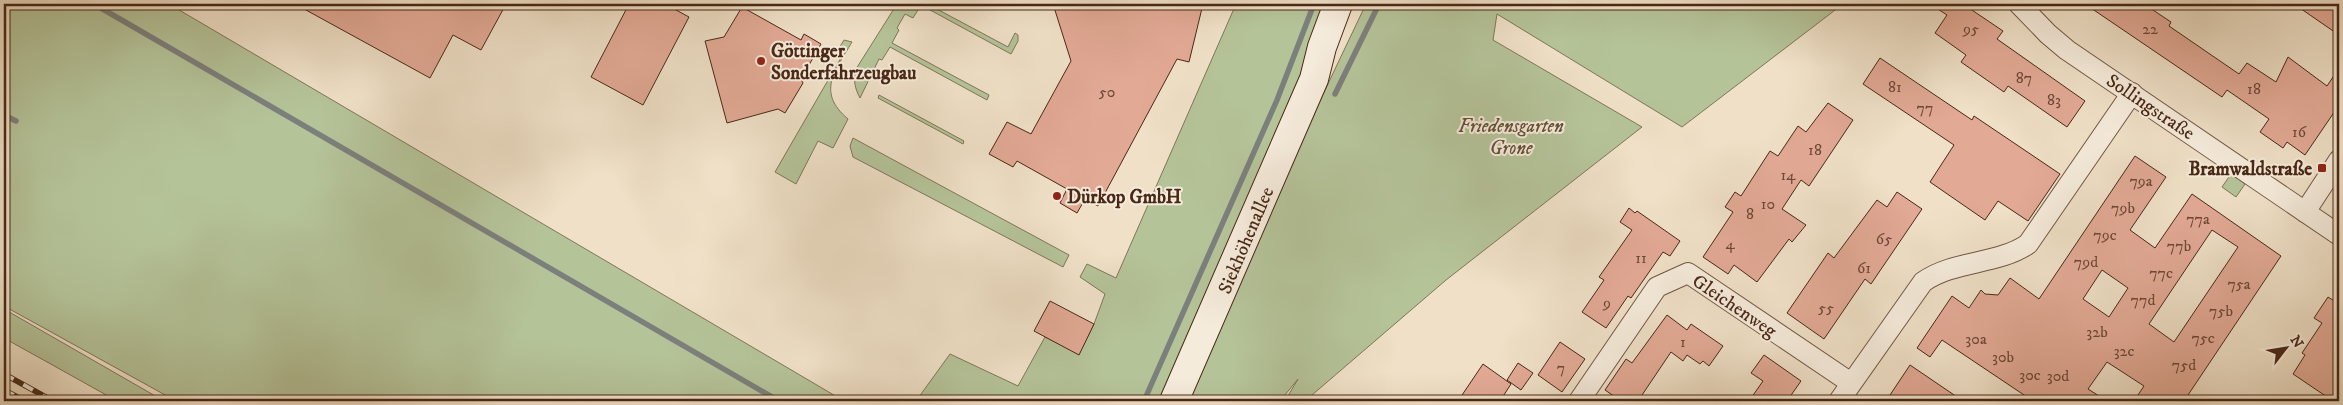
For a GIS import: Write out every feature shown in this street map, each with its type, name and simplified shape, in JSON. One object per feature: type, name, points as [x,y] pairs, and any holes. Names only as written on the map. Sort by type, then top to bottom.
[{"type":"main road","name":"Siekhöhenallee","points":[[1174,401],[1314,79],[1322,47],[1338,4]]},
{"type":"main road","name":"Siekhöhenallee","points":[[1314,79],[1333,53],[1356,4]]},
{"type":"street","name":"Sollingstraße","points":[[2019,4],[2048,34],[2068,50],[2339,235]]},
{"type":"street","points":[[1839,401],[1923,282],[1935,275],[1968,263],[2011,254],[2028,244],[2132,93]]},
{"type":"street","points":[[2305,212],[2339,160]]},
{"type":"street","name":"Gleichenweg","points":[[1579,401],[1657,287],[1688,273],[1852,383]]},
{"type":"green space","points":[[4,4],[169,4],[844,401],[176,401],[4,306]]},
{"type":"green space","points":[[897,4],[937,4],[935,8],[1008,47],[1015,33],[1018,35],[1018,41],[1011,54],[921,5],[913,18],[905,14],[897,28],[899,30],[892,43],[989,95],[987,100],[890,47],[882,60],[879,59],[860,98],[855,84],[856,69]]},
{"type":"green space","points":[[1236,4],[1329,4],[1278,140],[1162,401],[916,401],[950,354],[1018,386],[1045,337],[1079,354],[1094,324],[1105,294],[1080,277],[1087,264],[1116,278]]},
{"type":"green space","name":"Friedensgarten Grone","points":[[1366,4],[1843,4],[1682,127],[1497,14],[1493,40],[1642,127],[1446,280],[1305,401],[1285,401],[1298,379],[1280,401],[1185,401],[1316,109]]},
{"type":"green space","points":[[844,40],[852,42],[835,72],[831,90],[833,100],[838,109],[848,119],[833,148],[818,141],[796,184],[775,172],[842,56],[836,53]]},
{"type":"green space","points":[[879,95],[964,141],[963,144],[878,98]]},
{"type":"green space","points":[[853,138],[1069,255],[1063,267],[853,157],[850,146]]},
{"type":"green space","points":[[2231,174],[2245,184],[2236,197],[2222,187]]},
{"type":"green space","points":[[4,309],[164,401],[117,401],[4,338]]},
{"type":"building","points":[[295,4],[506,4],[481,50],[453,35],[430,78]]},
{"type":"building","points":[[629,4],[665,4],[689,17],[643,105],[591,77]]},
{"type":"building","points":[[1053,4],[1203,4],[1189,62],[1177,59],[1098,206],[1085,199],[1077,213],[1060,203],[1067,189],[1017,161],[1013,167],[989,154],[1007,122],[1031,134],[1071,61]]},
{"type":"building","points":[[1930,4],[1963,4],[2003,31],[1997,39],[2085,101],[2067,127],[2008,86],[2004,92],[1961,62],[1966,55],[1935,33],[1947,15]]},
{"type":"building","points":[[2085,4],[2144,4],[2171,22],[2169,26],[2239,74],[2247,63],[2276,82],[2288,57],[2327,86],[2339,68],[2339,105],[2305,155],[2287,142],[2283,148],[2260,132],[2269,119],[2227,90],[2222,97]]},
{"type":"building","points":[[2294,4],[2339,4],[2339,35]]},
{"type":"building","name":"Göttinger Sonderfahrzeugbau","points":[[742,7],[801,40],[804,34],[821,44],[801,79],[803,83],[785,113],[778,109],[727,123],[705,41],[724,37]]},
{"type":"building","points":[[1880,58],[1972,120],[1974,116],[2060,174],[2028,221],[1998,201],[1985,220],[1930,182],[1954,145],[1863,84]]},
{"type":"building","points":[[1828,103],[1853,120],[1809,186],[1801,180],[1782,209],[1806,225],[1792,242],[1789,239],[1757,282],[1734,265],[1728,274],[1703,257],[1733,212],[1725,207],[1735,192],[1741,196],[1770,151],[1778,156],[1798,126],[1806,132]]},
{"type":"building","points":[[2135,156],[2166,177],[2130,230],[2155,248],[2192,194],[2281,256],[2184,401],[2134,401],[2144,386],[2107,362],[2088,389],[2107,401],[2033,401],[1942,340],[1930,357],[1917,348],[1952,296],[1969,308],[1981,290],[1985,294],[1998,295],[2010,278],[2039,299]],"holes":[[[2212,230],[2238,247],[2174,342],[2149,324]],[[2102,270],[2128,288],[2109,317],[2083,299]]]},
{"type":"building","points":[[1897,192],[1922,209],[1871,284],[1865,279],[1824,339],[1787,313],[1828,253],[1834,258],[1877,200],[1887,207]]},
{"type":"building","points":[[1629,208],[1635,213],[1637,211],[1680,241],[1670,256],[1663,252],[1631,298],[1628,296],[1606,328],[1582,312],[1604,280],[1599,277],[1632,230],[1620,222]]},
{"type":"building","points":[[2328,297],[2336,302],[2339,298],[2339,401],[2333,401],[2293,374],[2305,355],[2302,353],[2322,323],[2314,318]]},
{"type":"building","points":[[1050,301],[1094,324],[1079,355],[1034,331]]},
{"type":"building","points":[[1667,315],[1687,330],[1691,324],[1723,346],[1709,366],[1703,361],[1700,364],[1687,355],[1683,361],[1671,352],[1638,401],[1621,401],[1605,390],[1626,359],[1632,363]]},
{"type":"building","points":[[1560,342],[1585,359],[1562,392],[1538,375]]},
{"type":"building","points":[[1764,355],[1801,381],[1787,401],[1749,401],[1763,381],[1751,373]]},
{"type":"building","points":[[1518,363],[1533,373],[1521,390],[1507,380]]},
{"type":"building","points":[[1483,364],[1511,384],[1500,401],[1458,401]]},
{"type":"building","points":[[1910,365],[1963,401],[1886,401]]},
{"type":"waterway","points":[[94,4],[779,401]]},
{"type":"waterway","points":[[1144,401],[1277,100],[1314,4]]},
{"type":"waterway","points":[[1335,94],[1379,4]]},
{"type":"waterway","points":[[4,115],[16,121]]},
{"type":"railway","points":[[4,374],[53,401]]},
{"type":"railway","points":[[4,390],[25,401]]},
{"type":"place","name":"Göttinger Sonderfahrzeugbau","points":[[761,61]]},
{"type":"place","name":"Bramwaldstraße","points":[[2322,168]]},
{"type":"place","name":"Dürkop GmbH","points":[[1057,196]]}]
